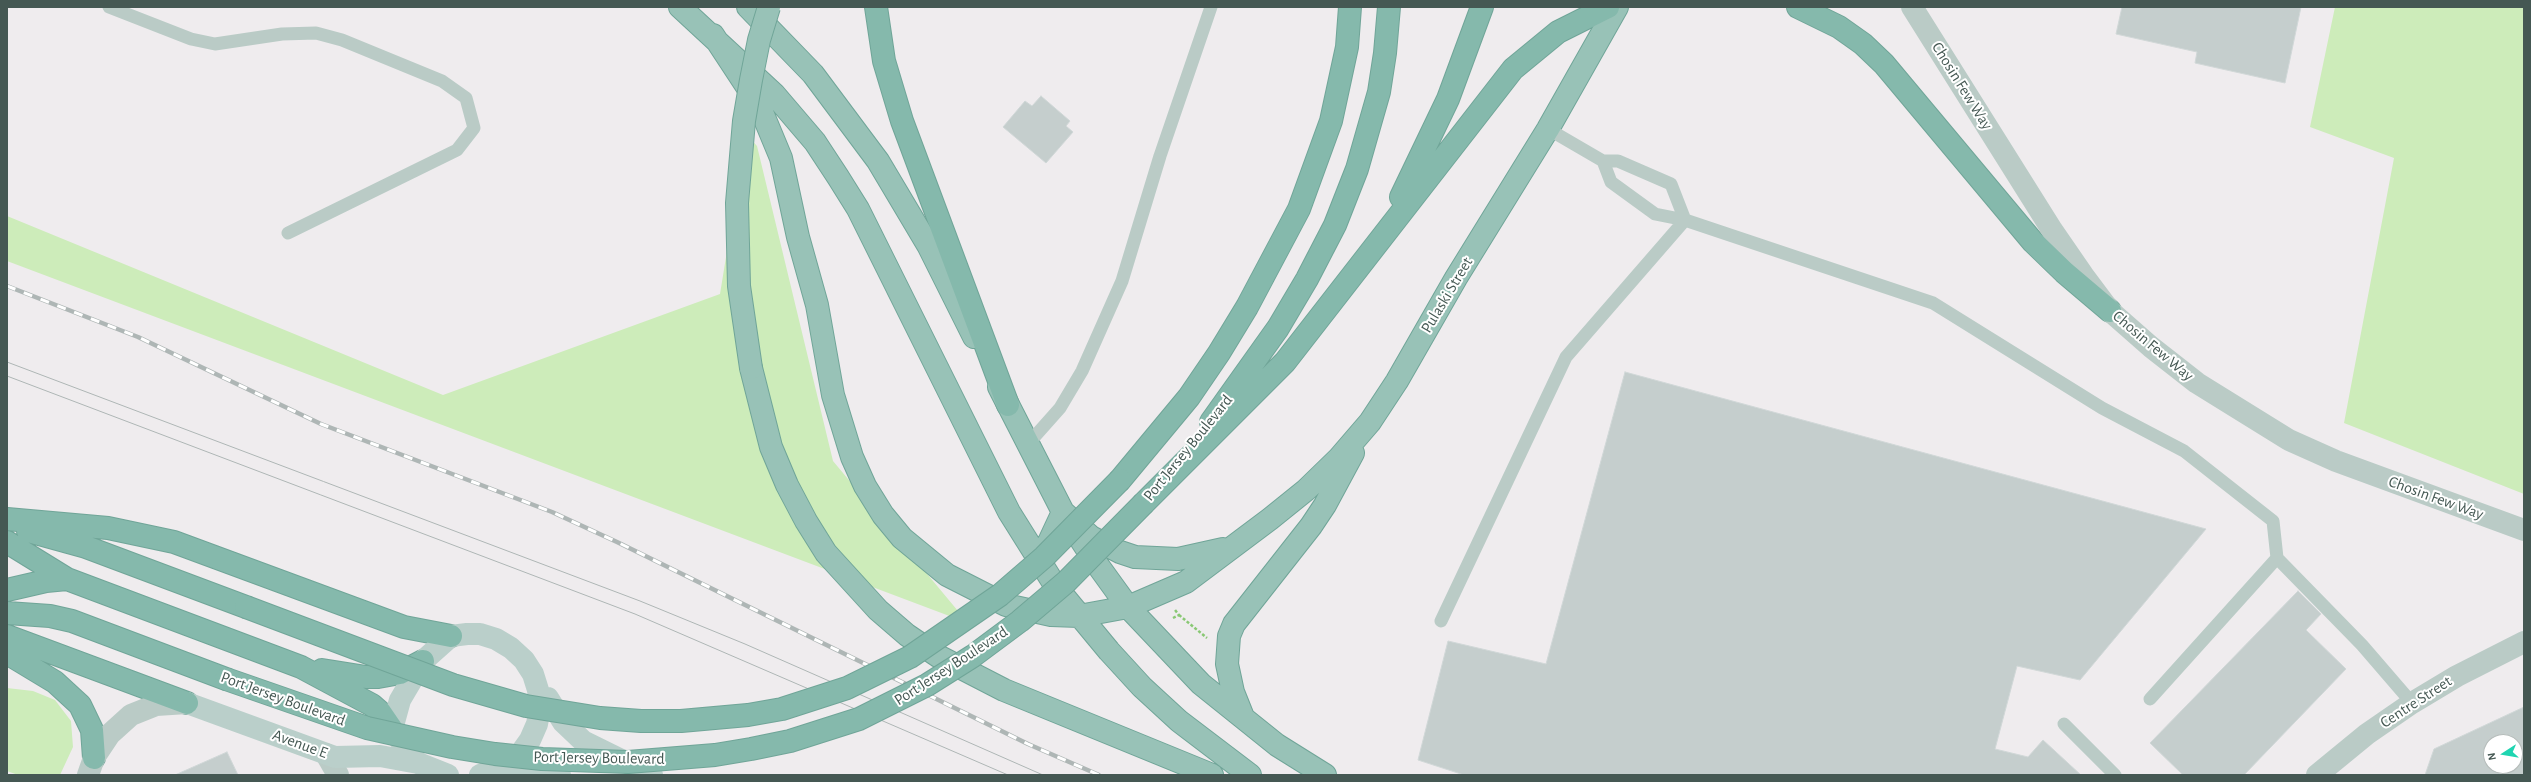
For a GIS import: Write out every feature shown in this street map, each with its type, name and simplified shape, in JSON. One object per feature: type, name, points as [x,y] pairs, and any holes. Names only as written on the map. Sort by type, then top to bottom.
[{"type":"highway","points":[[680,7],[713,35],[794,116],[815,142],[838,177],[858,210],[1009,512],[1037,558],[1079,616],[1142,687],[1179,721],[1250,775]]},
{"type":"highway","points":[[748,7],[813,74],[878,161],[928,245],[1063,512],[1094,560],[1128,607],[1201,684],[1277,745],[1325,775]]},
{"type":"highway","points":[[769,7],[759,40],[744,121],[737,203],[739,286],[751,368],[771,447],[787,485],[806,522],[826,553],[878,610],[907,635],[938,656],[1004,690],[1212,775]]},
{"type":"highway","points":[[876,7],[884,61],[902,121],[1008,405]]},
{"type":"highway","name":"Port Jersey Boulevard","points":[[7,526],[86,547],[453,685],[526,706],[600,718],[641,721],[682,721],[748,715],[782,709],[847,688],[910,657],[954,628],[1005,590],[1044,557],[1120,480],[1184,403],[1219,353],[1270,266],[1299,209],[1320,156],[1335,106],[1347,47],[1350,7]]},
{"type":"highway","name":"Port Jersey Boulevard","points":[[7,613],[50,616],[72,621],[226,679],[367,728],[438,745],[495,754],[542,759],[628,762],[715,755],[790,741],[859,719],[927,686],[973,656],[1020,621],[1066,582],[1144,503],[1210,424],[1261,354],[1308,279],[1335,225],[1357,169],[1379,92],[1386,53],[1389,7]]},
{"type":"highway","points":[[1370,252],[1403,192],[1448,99],[1482,7]]},
{"type":"highway","points":[[1144,503],[1285,362],[1497,88],[1534,50],[1558,32],[1608,7]]},
{"type":"highway","name":"Pulaski Street","points":[[713,35],[759,105],[781,158],[798,237],[817,305],[835,401],[852,457],[865,486],[883,515],[902,538],[947,575],[972,588],[1006,605],[1026,611],[1051,615],[1079,616],[1128,607],[1186,582],[1306,490],[1339,458],[1370,422],[1548,129],[1617,7]]},
{"type":"highway","points":[[1798,7],[1839,28],[1863,44],[1884,64],[2034,242],[2064,272],[2110,311]]},
{"type":"highway","points":[[1244,720],[1233,692],[1227,664],[1230,636],[1234,624],[1325,505],[1370,422]]},
{"type":"highway","points":[[972,588],[1008,581],[1037,558],[1048,542],[1063,512]]},
{"type":"highway","name":"Pulaski Street","points":[[1063,512],[1091,537],[1120,552],[1135,557],[1178,559],[1233,546]]},
{"type":"highway","points":[[7,519],[108,528],[174,542],[404,627],[451,636]]},
{"type":"highway","points":[[7,542],[67,579],[301,666],[372,705],[380,712],[393,731]]},
{"type":"highway","points":[[7,590],[46,581],[67,579]]},
{"type":"highway","points":[[7,636],[187,703]]},
{"type":"highway","points":[[7,653],[55,682],[80,705],[92,730],[91,767]]},
{"type":"highway","points":[[301,666],[354,676],[378,677],[400,673],[423,660]]},
{"type":"main road","points":[[418,763],[393,731],[400,700],[423,660],[451,636],[480,634],[496,639],[520,656],[563,722],[572,733],[596,748],[652,775]]},
{"type":"main road","points":[[486,773],[506,765],[520,754],[534,730],[540,708],[538,690],[533,674]]},
{"type":"main road","name":"Avenue E","points":[[187,703],[335,757],[380,756],[418,763],[448,775]]},
{"type":"main road","points":[[486,773],[540,769],[560,775]]},
{"type":"street","name":"Chosin Few Way","points":[[1912,7],[2052,230],[2110,311],[2197,384],[2289,440],[2336,461],[2524,530]]},
{"type":"street","name":"Centre Street","points":[[2317,775],[2367,734],[2412,703],[2457,676],[2524,642]]},
{"type":"street","points":[[91,767],[110,734],[131,715],[156,705],[187,703]]},
{"type":"street","points":[[326,754],[338,775]]},
{"type":"lane","points":[[109,7],[191,39],[214,44],[282,34],[316,33],[342,40],[442,81],[466,98],[474,128],[457,150],[288,233]]},
{"type":"lane","points":[[1028,444],[1060,408],[1082,371],[1122,281],[1160,156],[1211,7]]},
{"type":"lane","points":[[1548,129],[1603,161],[1618,161],[1671,184],[1685,220]]},
{"type":"lane","points":[[1603,161],[1611,182],[1655,214],[1685,220],[1933,303],[2102,408],[2184,451],[2273,521],[2277,558],[2362,645],[2412,703]]},
{"type":"lane","points":[[1441,621],[1566,357],[1685,220]]},
{"type":"lane","points":[[2150,700],[2277,558]]},
{"type":"lane","points":[[2064,724],[2115,775]]},
{"type":"path","points":[[1174,608],[1179,615],[1211,641]]},
{"type":"path","points":[[1173,618],[1179,615]]},
{"type":"green space","points":[[2335,7],[2524,7],[2524,494],[2344,423],[2394,158],[2310,127]]},
{"type":"green space","points":[[746,134],[757,146],[833,461],[968,623],[7,261],[7,216],[443,395],[720,294]]},
{"type":"green space","points":[[7,688],[33,691],[55,700],[71,721],[73,747],[60,775],[18,775],[7,771]]},
{"type":"building","points":[[2122,7],[2301,7],[2285,83],[2195,63],[2197,52],[2116,34]]},
{"type":"building","points":[[1041,96],[1070,121],[1066,126],[1073,132],[1046,163],[1003,127],[1025,101],[1032,106]]},
{"type":"building","points":[[1625,372],[2206,529],[2080,680],[2017,666],[1995,749],[2028,757],[2043,740],[2081,775],[1464,775],[1418,760],[1448,641],[1546,664]]},
{"type":"building","points":[[2298,591],[2321,614],[2306,630],[2346,669],[2244,775],[2183,775],[2150,743]]},
{"type":"building","points":[[2524,707],[2524,775],[2425,775],[2434,749]]},
{"type":"building","points":[[227,752],[238,775],[175,775]]},
{"type":"tram line","points":[[7,362],[640,601],[745,644],[1043,775]]},
{"type":"tram line","points":[[7,376],[635,614],[1008,775]]},
{"type":"railway","points":[[7,286],[138,337],[321,424],[552,512],[617,542],[1028,744],[1099,775]]}]
